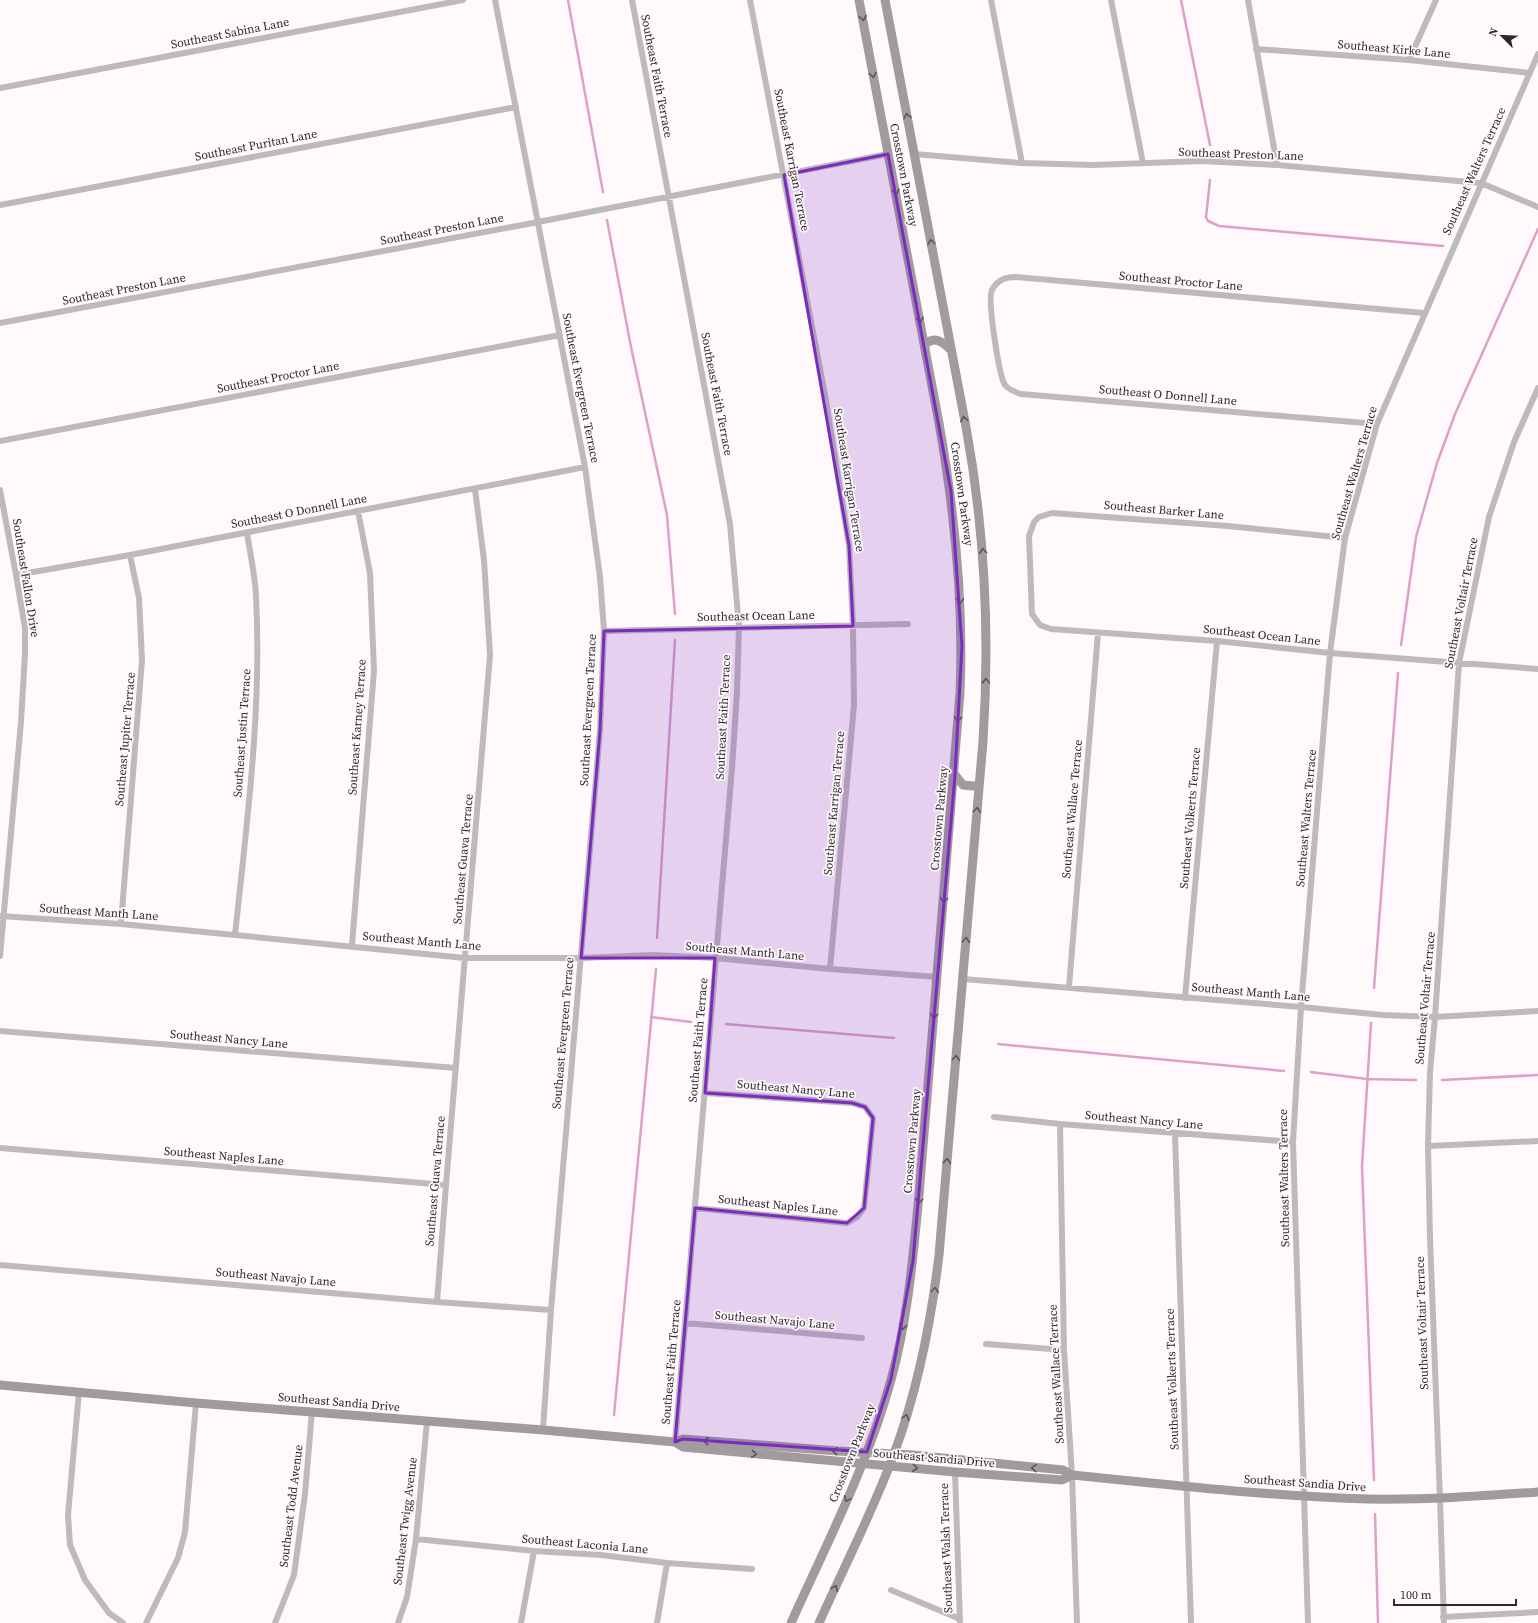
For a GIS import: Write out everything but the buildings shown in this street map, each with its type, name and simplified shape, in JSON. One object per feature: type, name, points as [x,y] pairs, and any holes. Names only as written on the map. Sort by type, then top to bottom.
[{"type":"main road","name":"Crosstown Parkway","points":[[791,1623],[867,1452],[891,1379],[906,1310],[913,1261],[955,775],[962,646],[958,554],[950,484],[859,0]]},
{"type":"main road","name":"Crosstown Parkway","points":[[819,1623],[890,1466],[917,1380],[933,1303],[939,1255],[963,979],[987,675],[985,569],[976,489],[885,0]]},
{"type":"main road","points":[[924,345],[928,341],[936,340],[941,341],[951,350]]},
{"type":"main road","points":[[955,775],[963,785],[979,785]]},
{"type":"main road","name":"Southeast Sandia Drive","points":[[0,1385],[196,1403],[312,1411],[675,1442],[683,1439],[894,1454],[1063,1470],[1072,1475],[1304,1496],[1369,1499],[1440,1499],[1538,1492]]},
{"type":"main road","name":"Southeast Sandia Drive","points":[[675,1442],[683,1447],[955,1472],[1062,1480],[1072,1475]]},
{"type":"street","name":"Southeast Sabina Lane","points":[[0,88],[463,0]]},
{"type":"street","name":"Southeast Evergreen Terrace","points":[[495,0],[585,467],[600,577],[604,631],[600,730],[551,1310],[543,1430]]},
{"type":"street","name":"Southeast Faith Terrace","points":[[632,0],[730,524],[739,627],[737,692],[732,768],[675,1442]]},
{"type":"street","name":"Southeast Karrigan Terrace","points":[[750,0],[825,395],[849,546],[853,626],[854,705],[830,969]]},
{"type":"street","points":[[992,0],[1022,163]]},
{"type":"street","points":[[1111,0],[1143,163]]},
{"type":"street","points":[[1248,0],[1277,165]]},
{"type":"street","points":[[1409,60],[1436,0]]},
{"type":"street","name":"Southeast Kirke Lane","points":[[1256,49],[1409,60],[1530,73]]},
{"type":"street","name":"Southeast Walters Terrace","points":[[1308,1623],[1293,1142],[1301,1007],[1330,653],[1345,538],[1377,424],[1538,54]]},
{"type":"street","name":"Southeast Puritan Lane","points":[[0,205],[516,107]]},
{"type":"street","name":"Southeast Preston Lane","points":[[0,323],[538,222],[888,154]]},
{"type":"street","name":"Southeast Preston Lane","points":[[914,154],[1022,163],[1093,165],[1202,161],[1277,165],[1481,183],[1538,207]]},
{"type":"street","name":"Southeast Proctor Lane","points":[[996,340],[990,297],[996,284],[1002,279],[1008,277],[1424,313]]},
{"type":"street","name":"Southeast Proctor Lane","points":[[0,441],[560,335]]},
{"type":"street","name":"Southeast O Donnell Lane","points":[[996,340],[1003,381],[1010,390],[1021,394],[1377,424]]},
{"type":"street","name":"Southeast Voltair Terrace","points":[[1444,1620],[1428,1146],[1430,1072],[1459,663],[1489,517],[1514,442],[1538,388]]},
{"type":"street","name":"Southeast O Donnell Lane","points":[[16,575],[130,555],[585,467]]},
{"type":"street","name":"Southeast Guava Terrace","points":[[437,1302],[490,655],[484,560],[475,488]]},
{"type":"street","name":"Southeast Fallon Drive","points":[[0,490],[25,628],[21,722],[1,917],[0,956]]},
{"type":"street","name":"Southeast Karney Terrace","points":[[352,945],[374,671],[370,573],[358,511]]},
{"type":"street","name":"Southeast Barker Lane","points":[[1030,572],[1029,536],[1031,529],[1034,522],[1040,517],[1052,513],[1228,526],[1345,538]]},
{"type":"street","name":"Southeast Justin Terrace","points":[[235,935],[258,686],[256,594],[247,532]]},
{"type":"street","name":"Southeast Jupiter Terrace","points":[[121,924],[142,660],[139,598],[130,555]]},
{"type":"street","name":"Southeast Ocean Lane","points":[[1030,572],[1032,614],[1040,625],[1051,629],[1217,641],[1330,653],[1538,669]]},
{"type":"street","name":"Southeast Ocean Lane","points":[[604,631],[908,624]]},
{"type":"street","name":"Southeast Wallace Terrace","points":[[1069,988],[1098,633]]},
{"type":"street","name":"Southeast Volkerts Terrace","points":[[1185,998],[1217,641]]},
{"type":"street","name":"Southeast Manth Lane","points":[[1,917],[121,924],[352,945],[466,958],[581,958],[653,955],[715,958],[937,977]]},
{"type":"street","name":"Southeast Manth Lane","points":[[963,979],[1383,1015],[1435,1017],[1538,1011]]},
{"type":"street","name":"Southeast Nancy Lane","points":[[0,1031],[456,1068]]},
{"type":"street","name":"Southeast Nancy Lane","points":[[704,1092],[852,1103],[865,1107],[873,1118],[864,1208],[857,1217]]},
{"type":"street","name":"Southeast Nancy Lane","points":[[994,1117],[1175,1134],[1293,1142]]},
{"type":"street","name":"Southeast Wallace Terrace","points":[[1060,1124],[1064,1350],[1072,1475],[1077,1623]]},
{"type":"street","name":"Southeast Volkerts Terrace","points":[[1175,1134],[1191,1623]]},
{"type":"street","points":[[1428,1146],[1538,1141]]},
{"type":"street","name":"Southeast Naples Lane","points":[[0,1148],[446,1186]]},
{"type":"street","name":"Southeast Naples Lane","points":[[695,1208],[847,1223],[857,1217]]},
{"type":"street","name":"Southeast Navajo Lane","points":[[0,1265],[437,1302],[551,1310]]},
{"type":"street","name":"Southeast Navajo Lane","points":[[685,1323],[862,1338]]},
{"type":"street","points":[[986,1344],[1064,1350]]},
{"type":"street","points":[[79,1392],[68,1515],[70,1545],[85,1580],[109,1613],[123,1623]]},
{"type":"street","points":[[146,1623],[178,1558],[185,1532],[196,1403]]},
{"type":"street","name":"Southeast Todd Avenue","points":[[275,1623],[294,1574],[305,1494],[312,1411]]},
{"type":"street","name":"Southeast Twigg Avenue","points":[[398,1623],[407,1598],[416,1539],[427,1421]]},
{"type":"street","name":"Southeast Walsh Terrace","points":[[955,1472],[960,1621]]},
{"type":"street","name":"Southeast Laconia Lane","points":[[416,1539],[534,1551],[602,1555],[667,1563],[752,1569]]},
{"type":"street","points":[[521,1623],[534,1551]]},
{"type":"street","points":[[657,1623],[667,1563]]},
{"type":"street","points":[[891,1590],[960,1621]]},
{"type":"street","points":[[1444,1620],[1538,1612]]},
{"type":"highlighted area","points":[[888,154],[951,491],[962,646],[955,775],[913,1261],[891,1379],[867,1452],[683,1439],[675,1442],[695,1208],[847,1223],[864,1208],[873,1118],[865,1107],[852,1103],[705,1093],[715,958],[581,958],[600,730],[604,631],[853,626],[849,546],[784,175]]},
{"type":"waterway","points":[[568,0],[603,192]]},
{"type":"waterway","points":[[1181,0],[1210,145]]},
{"type":"waterway","points":[[1210,180],[1206,217],[1208,221],[1219,226],[1443,246]]},
{"type":"waterway","points":[[607,220],[631,347],[667,515],[675,614]]},
{"type":"waterway","points":[[1401,645],[1416,537],[1437,463],[1455,414],[1538,229]]},
{"type":"waterway","points":[[657,938],[675,640]]},
{"type":"waterway","points":[[1374,988],[1398,673]]},
{"type":"waterway","points":[[614,1415],[656,969]]},
{"type":"waterway","points":[[651,1017],[691,1022]]},
{"type":"waterway","points":[[1371,1023],[1362,1166],[1374,1480]]},
{"type":"waterway","points":[[726,1024],[894,1038]]},
{"type":"waterway","points":[[998,1044],[1284,1071]]},
{"type":"waterway","points":[[1311,1072],[1367,1079],[1416,1080]]},
{"type":"waterway","points":[[1442,1080],[1538,1075]]},
{"type":"waterway","points":[[1375,1514],[1378,1623]]}]
